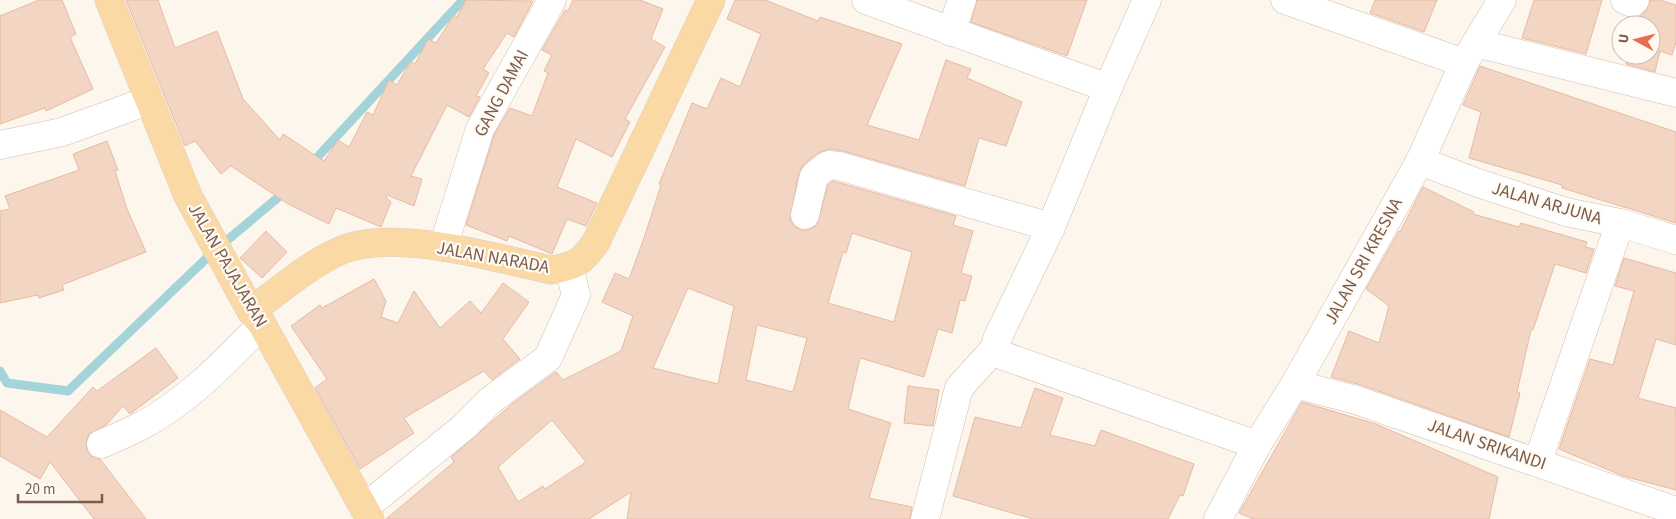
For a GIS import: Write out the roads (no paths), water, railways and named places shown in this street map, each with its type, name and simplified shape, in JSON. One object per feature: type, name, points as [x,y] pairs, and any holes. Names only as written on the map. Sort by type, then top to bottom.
[{"type":"main road","name":"JALAN PAJAJARAN","points":[[108,0],[188,196],[221,258],[367,514]]},
{"type":"main road","name":"JALAN NARADA","points":[[256,317],[308,270],[343,250],[371,243],[443,247],[551,270],[569,267],[584,260],[596,242],[711,0]]},
{"type":"street","name":"GANG DAMAI","points":[[443,247],[480,129],[552,0]]},
{"type":"street","points":[[866,0],[1108,88]]},
{"type":"street","points":[[951,32],[962,0]]},
{"type":"street","points":[[931,518],[959,388],[995,348],[997,339],[1051,227],[1108,88],[1147,0]]},
{"type":"street","points":[[1285,0],[1470,53],[1676,93]]},
{"type":"street","name":"JALAN SRI KRESNA","points":[[1218,519],[1257,445],[1295,384],[1420,160],[1470,53],[1502,0]]},
{"type":"street","points":[[1625,0],[1632,3],[1635,0]]},
{"type":"street","points":[[0,145],[62,132],[150,100]]},
{"type":"street","name":"JALAN ARJUNA","points":[[1420,160],[1478,183],[1566,212],[1620,223],[1676,240]]},
{"type":"street","points":[[805,215],[814,176],[828,165],[839,166],[1051,227]]},
{"type":"street","points":[[1538,462],[1620,223]]},
{"type":"street","points":[[367,514],[465,426],[491,400],[548,358],[576,296],[569,267]]},
{"type":"street","points":[[101,444],[140,426],[177,402],[218,369],[256,317]]},
{"type":"street","points":[[995,348],[1000,355],[1257,445]]},
{"type":"street","name":"JALAN SRIKANDI","points":[[1295,384],[1356,400],[1676,511]]},
{"type":"waterway","points":[[311,164],[463,0]]},
{"type":"waterway","points":[[0,371],[7,383],[68,391],[212,253],[287,190]]}]
